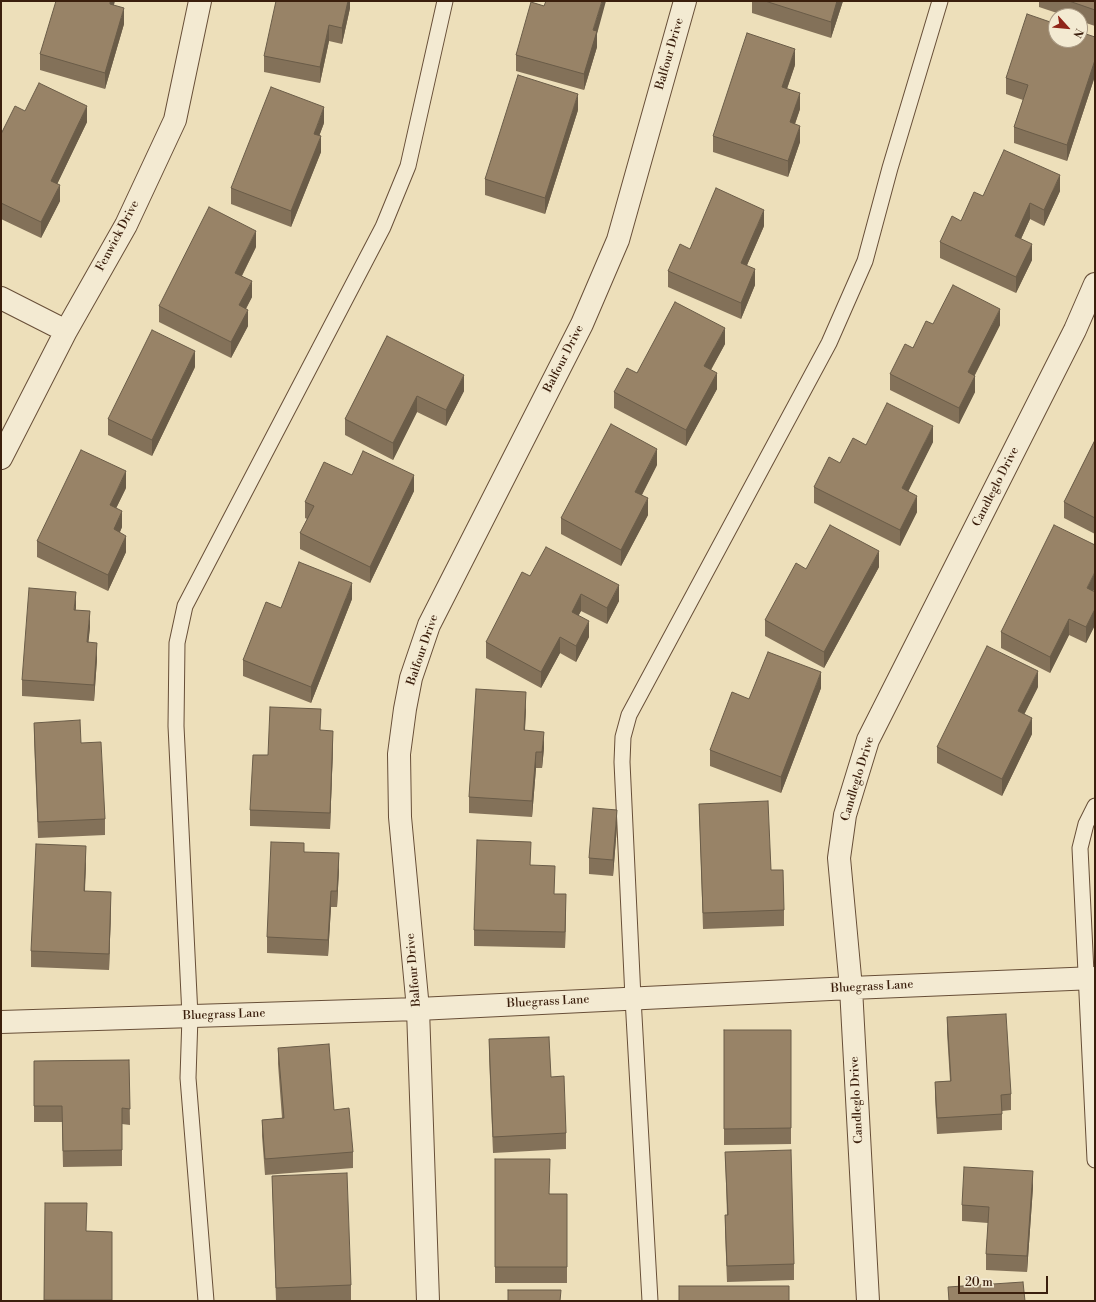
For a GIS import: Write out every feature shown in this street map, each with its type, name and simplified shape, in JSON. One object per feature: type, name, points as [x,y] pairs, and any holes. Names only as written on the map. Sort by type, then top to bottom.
[{"type":"street","name":"Fenwick Drive","points":[[1,458],[66,331],[126,225],[174,120],[200,1]]},
{"type":"street","name":"Balfour Drive","points":[[428,1301],[418,1009],[400,817],[400,754],[405,709],[411,678],[429,625],[582,324],[618,240],[685,1]]},
{"type":"street","name":"Candleglo Drive","points":[[868,1301],[851,988],[839,858],[845,815],[868,740],[1075,330],[1095,284]]},
{"type":"street","points":[[1,298],[66,331]]},
{"type":"street","name":"Bluegrass Lane","points":[[1,1022],[418,1009],[1091,978]]},
{"type":"lane","points":[[206,1301],[188,1078],[190,1016],[176,726],[177,643],[185,606],[383,227],[408,166],[445,1]]},
{"type":"lane","points":[[650,1301],[633,998],[622,762],[623,737],[629,715],[829,343],[865,261],[890,168],[940,1]]},
{"type":"lane","points":[[1095,806],[1086,824],[1080,848],[1091,978],[1095,1160]]},
{"type":"building","points":[[56,1],[110,1],[110,4],[124,8],[105,73],[40,54]]},
{"type":"building","points":[[276,1],[348,1],[342,28],[329,25],[320,67],[264,56]]},
{"type":"building","points":[[546,1],[602,1],[593,30],[597,31],[584,74],[516,55],[531,2],[544,6]]},
{"type":"building","points":[[765,1],[837,1],[831,22]]},
{"type":"building","points":[[1069,1],[1095,1],[1095,10]]},
{"type":"building","points":[[1027,14],[1048,21],[1048,48],[1088,48],[1088,35],[1095,37],[1095,60],[1067,145],[1014,127],[1028,85],[1006,78]]},
{"type":"building","points":[[747,33],[795,49],[782,87],[800,93],[790,122],[800,126],[788,161],[713,136]]},
{"type":"building","points":[[518,75],[578,94],[545,198],[485,179]]},
{"type":"building","points":[[39,83],[87,106],[51,181],[60,185],[41,222],[1,203],[1,134],[15,106],[25,111]]},
{"type":"building","points":[[271,87],[324,107],[314,134],[321,136],[291,211],[231,188]]},
{"type":"building","points":[[1004,150],[1060,175],[1044,210],[1030,203],[1015,236],[1032,244],[1016,277],[940,242],[952,216],[961,221],[974,192],[983,196]]},
{"type":"building","points":[[716,188],[764,210],[741,263],[755,269],[741,303],[668,271],[680,244],[690,249]]},
{"type":"building","points":[[209,207],[256,231],[235,273],[252,281],[239,305],[248,310],[231,342],[159,306]]},
{"type":"building","points":[[953,285],[1000,309],[968,372],[975,376],[959,408],[890,374],[905,344],[913,348],[926,321],[933,324]]},
{"type":"building","points":[[675,302],[725,328],[704,366],[717,373],[686,430],[614,392],[627,368],[637,373]]},
{"type":"building","points":[[152,330],[195,351],[152,440],[108,419]]},
{"type":"building","points":[[387,336],[464,375],[446,410],[417,396],[393,443],[345,419]]},
{"type":"building","points":[[887,403],[933,426],[902,488],[917,496],[900,530],[814,487],[829,457],[840,463],[853,438],[866,445]]},
{"type":"building","points":[[611,424],[657,449],[635,492],[648,498],[621,550],[561,518]]},
{"type":"building","points":[[1095,440],[1095,518],[1064,502]]},
{"type":"building","points":[[81,450],[126,471],[110,505],[122,511],[114,529],[126,536],[108,575],[37,541]]},
{"type":"building","points":[[363,451],[414,475],[370,567],[300,533],[314,506],[305,502],[324,462],[352,475]]},
{"type":"building","points":[[830,525],[879,551],[824,652],[765,620],[796,563],[806,569]]},
{"type":"building","points":[[1054,525],[1095,545],[1095,572],[1087,588],[1095,592],[1095,609],[1086,627],[1069,619],[1050,657],[1001,632]]},
{"type":"building","points":[[546,547],[619,585],[607,608],[581,594],[572,612],[589,621],[576,646],[560,637],[541,672],[486,642],[522,572],[530,576]]},
{"type":"building","points":[[299,562],[352,583],[311,687],[243,660],[266,602],[281,608]]},
{"type":"building","points":[[29,588],[76,592],[74,610],[90,611],[87,642],[97,643],[94,685],[22,680]]},
{"type":"building","points":[[987,646],[1038,671],[1018,711],[1032,718],[1002,779],[937,747]]},
{"type":"building","points":[[768,652],[821,672],[781,777],[710,750],[732,692],[749,699]]},
{"type":"building","points":[[476,689],[526,692],[524,730],[544,732],[542,752],[536,752],[532,801],[469,797]]},
{"type":"building","points":[[270,707],[321,709],[320,730],[333,731],[330,813],[250,810],[253,755],[268,755]]},
{"type":"building","points":[[80,720],[81,743],[101,742],[105,819],[38,822],[34,723]]},
{"type":"building","points":[[768,801],[771,870],[783,870],[784,910],[703,913],[699,804]]},
{"type":"building","points":[[593,808],[617,810],[613,860],[589,858]]},
{"type":"building","points":[[477,840],[531,842],[530,865],[555,866],[554,894],[566,894],[565,932],[474,930]]},
{"type":"building","points":[[271,842],[304,843],[304,852],[339,853],[337,891],[331,891],[328,940],[267,937]]},
{"type":"building","points":[[36,844],[86,846],[84,891],[111,892],[109,954],[31,951]]},
{"type":"building","points":[[1006,1014],[1011,1094],[1001,1095],[1002,1114],[937,1118],[935,1082],[951,1081],[947,1017]]},
{"type":"building","points":[[724,1030],[791,1030],[791,1128],[724,1129]]},
{"type":"building","points":[[549,1037],[551,1077],[564,1076],[566,1133],[493,1137],[489,1039]]},
{"type":"building","points":[[329,1044],[334,1110],[349,1108],[353,1152],[265,1159],[262,1120],[284,1118],[278,1048]]},
{"type":"building","points":[[129,1060],[130,1109],[122,1108],[122,1150],[63,1151],[62,1106],[34,1106],[34,1061]]},
{"type":"building","points":[[791,1150],[794,1264],[727,1266],[725,1215],[728,1215],[725,1152]]},
{"type":"building","points":[[495,1159],[550,1159],[549,1194],[567,1194],[567,1267],[495,1267]]},
{"type":"building","points":[[964,1167],[1033,1171],[1027,1256],[986,1254],[989,1207],[962,1205]]},
{"type":"building","points":[[347,1173],[351,1285],[276,1288],[272,1176]]},
{"type":"building","points":[[45,1203],[87,1203],[86,1231],[112,1232],[112,1300],[44,1300]]},
{"type":"building","points":[[1023,1282],[1025,1301],[949,1301],[948,1287]]},
{"type":"building","points":[[679,1286],[789,1286],[789,1301],[679,1301]]},
{"type":"building","points":[[508,1290],[561,1290],[560,1301],[508,1301]]}]
